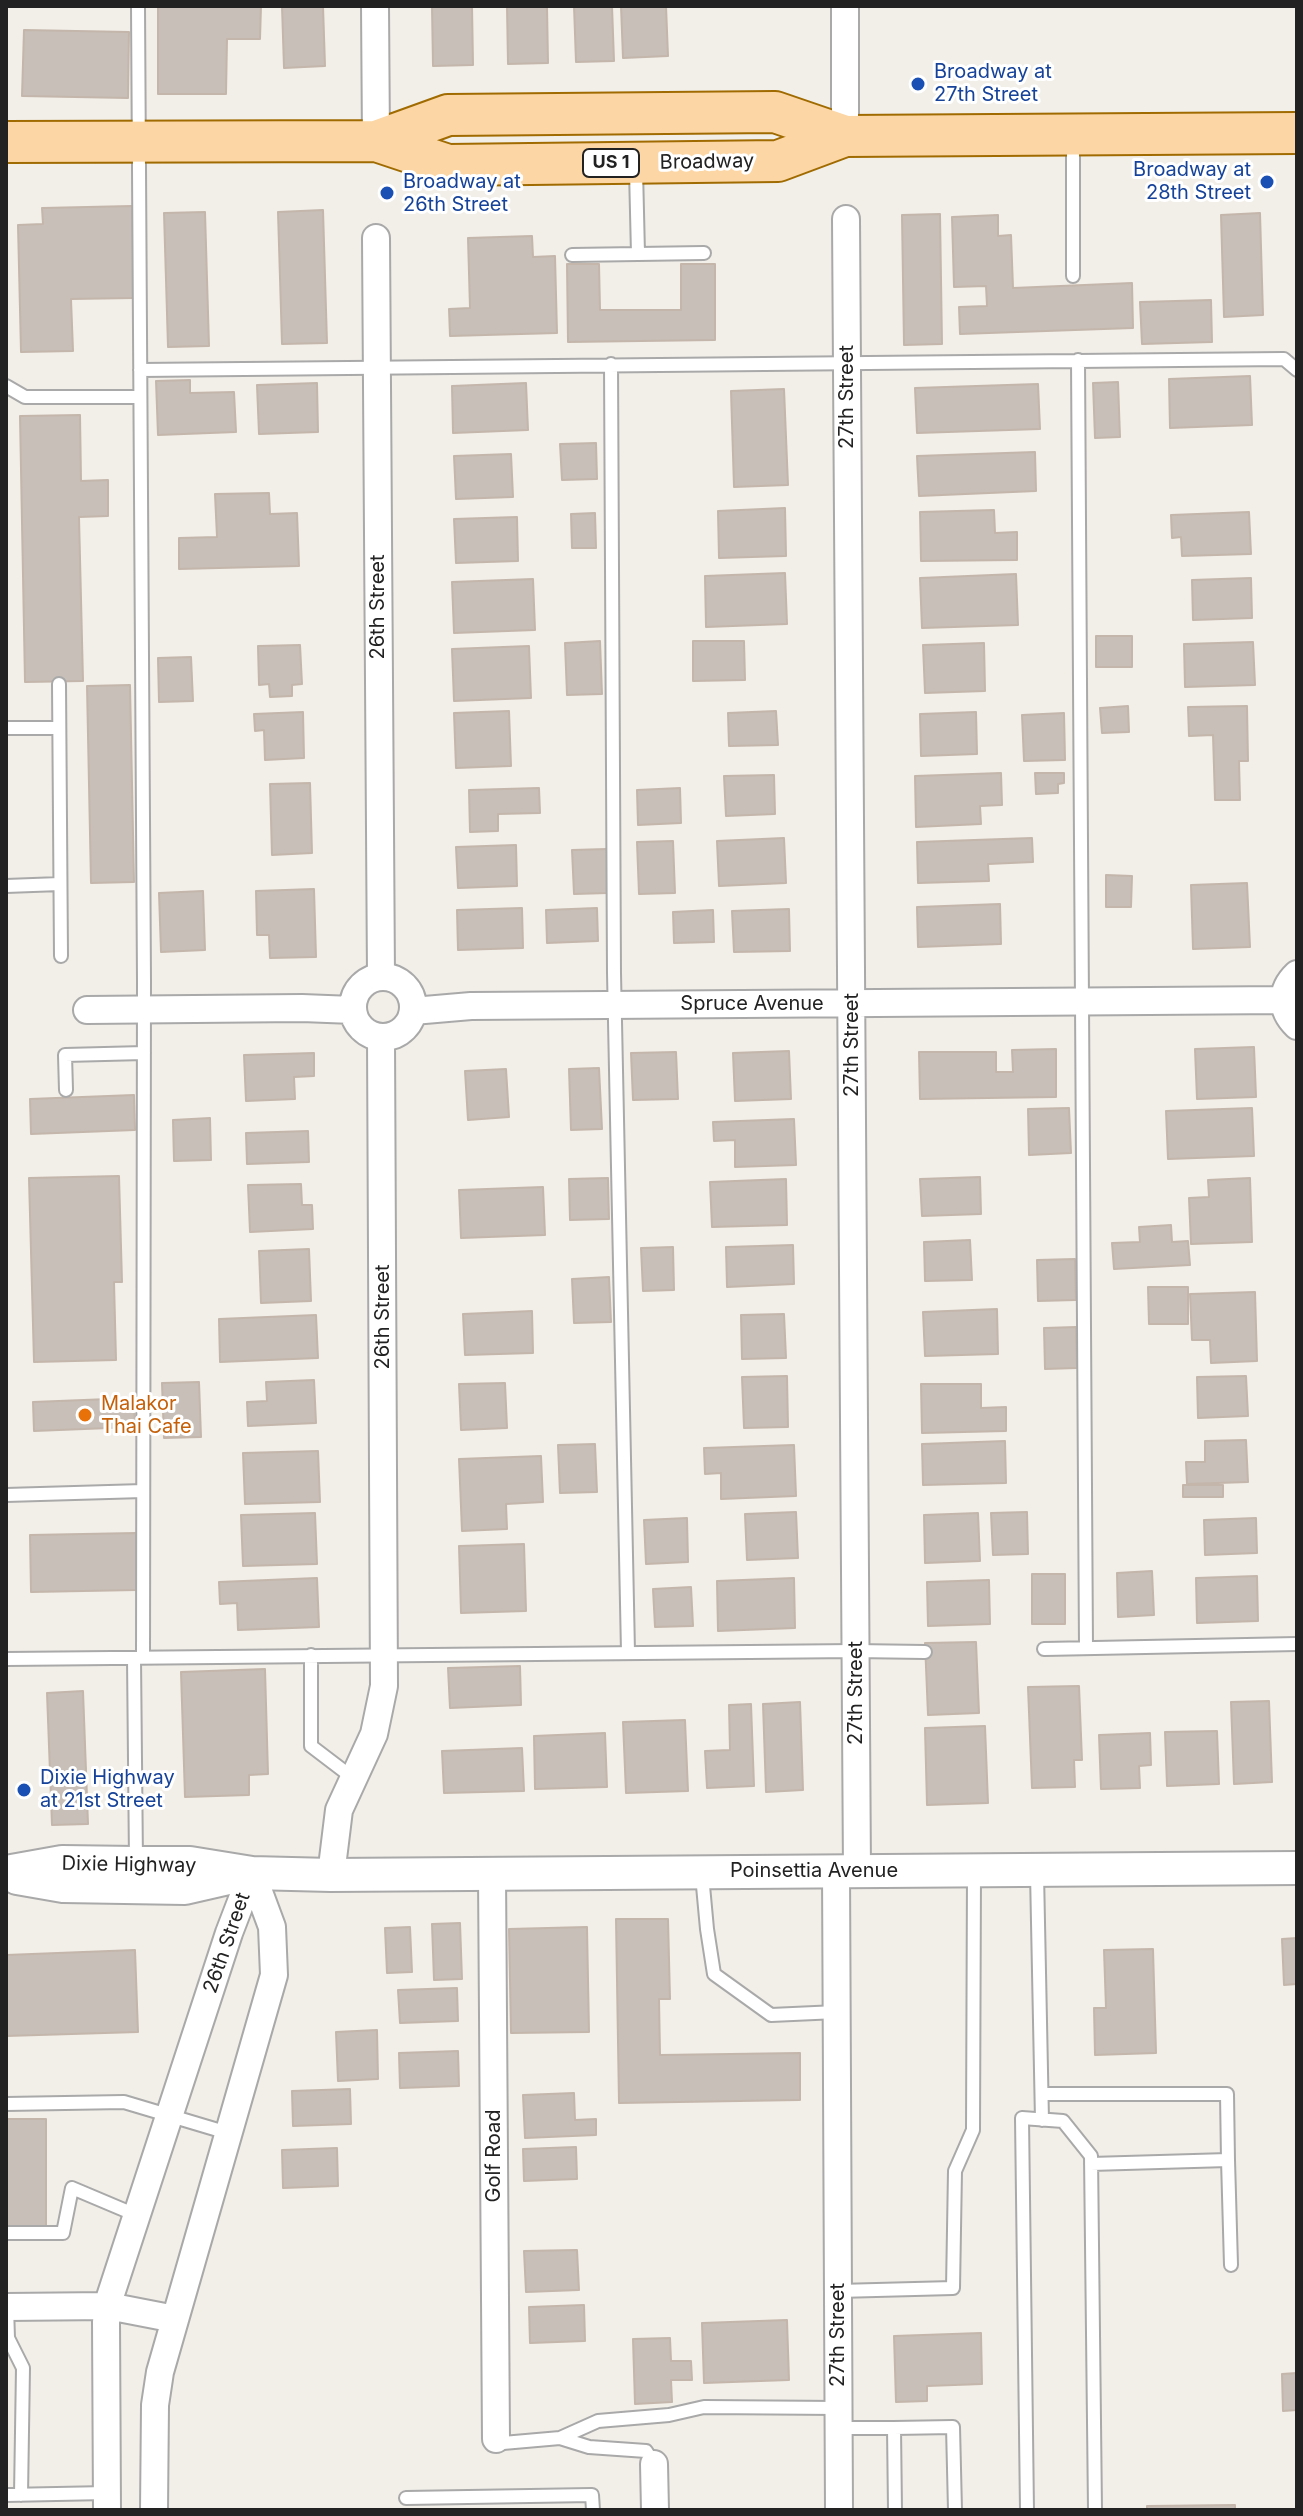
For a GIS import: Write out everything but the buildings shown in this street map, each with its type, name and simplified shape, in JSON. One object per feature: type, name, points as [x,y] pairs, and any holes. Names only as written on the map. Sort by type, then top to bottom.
[{"type":"main road","name":"Broadway","points":[[376,141],[448,115],[775,112],[845,136],[1297,133]]},
{"type":"main road","name":"Broadway","points":[[6,142],[376,141],[448,165],[778,161],[845,136]]},
{"type":"street","points":[[375,6],[376,141]]},
{"type":"street","points":[[845,6],[845,136]]},
{"type":"street","name":"27th Street","points":[[839,2510],[837,2012],[847,1871],[855,1651],[846,219]]},
{"type":"street","name":"26th Street","points":[[376,238],[381,977]]},
{"type":"street","points":[[1297,974],[1285,990],[1284,1000],[1290,1019],[1297,1026]]},
{"type":"street","points":[[381,977],[390,977],[405,986],[413,1003],[413,1011],[410,1020],[398,1033],[381,1038],[358,1026],[353,1000],[363,984],[381,977]]},
{"type":"street","name":"Spruce Avenue","points":[[413,1011],[471,1006],[1284,1000]]},
{"type":"street","points":[[87,1010],[353,1010]]},
{"type":"street","name":"26th Street","points":[[331,1875],[339,1810],[365,1757],[380,1711],[385,1654],[381,1038]]},
{"type":"street","name":"Dixie Highway","points":[[6,1874],[62,1862],[190,1863],[252,1873],[331,1875]]},
{"type":"street","name":"Poinsettia Avenue","points":[[331,1875],[1297,1868]]},
{"type":"street","name":"26th Street","points":[[107,2502],[108,2306],[229,1933],[252,1873]]},
{"type":"street","name":"26th Street","points":[[154,2510],[155,2405],[160,2372],[274,1975],[272,1927],[252,1873]]},
{"type":"street","name":"Dixie Highway","points":[[6,1874],[63,1886],[185,1888],[252,1873]]},
{"type":"street","name":"Golf Road","points":[[492,1874],[496,2439]]},
{"type":"street","points":[[6,2307],[108,2306],[175,2319]]},
{"type":"street","points":[[654,2464],[655,2510]]},
{"type":"lane","points":[[136,1863],[143,1491],[144,1053],[138,6]]},
{"type":"lane","points":[[1073,134],[1073,276]]},
{"type":"lane","points":[[636,163],[638,254]]},
{"type":"lane","points":[[572,255],[704,253]]},
{"type":"lane","points":[[140,370],[1284,359],[1297,370]]},
{"type":"lane","points":[[1078,360],[1086,1647]]},
{"type":"lane","points":[[611,364],[615,1005],[628,1652]]},
{"type":"lane","points":[[6,386],[25,397],[140,397]]},
{"type":"lane","points":[[59,684],[61,956]]},
{"type":"lane","points":[[6,728],[59,728]]},
{"type":"lane","points":[[6,886],[60,884]]},
{"type":"lane","points":[[66,1090],[65,1055],[144,1053]]},
{"type":"lane","points":[[6,1495],[143,1491]]},
{"type":"lane","points":[[1044,1649],[1297,1644]]},
{"type":"lane","points":[[6,1659],[925,1652]]},
{"type":"lane","points":[[311,1655],[311,1746],[353,1778]]},
{"type":"lane","points":[[838,2291],[953,2288],[955,2171],[973,2130],[974,1870]]},
{"type":"lane","points":[[1037,1870],[1042,2120]]},
{"type":"lane","points":[[702,1872],[714,1974],[771,2015],[837,2012]]},
{"type":"lane","points":[[1042,2094],[1227,2094],[1231,2265]]},
{"type":"lane","points":[[6,2104],[124,2102],[228,2133]]},
{"type":"lane","points":[[1027,2510],[1022,2118],[1063,2121],[1091,2156],[1095,2510]]},
{"type":"lane","points":[[1091,2164],[1228,2160]]},
{"type":"lane","points":[[6,2233],[63,2233],[72,2188],[136,2215]]},
{"type":"lane","points":[[6,2307],[8,2338],[23,2368],[21,2495]]},
{"type":"lane","points":[[496,2439],[503,2443],[560,2438],[598,2421],[669,2415],[704,2407],[839,2418],[894,2428],[953,2427],[955,2510]]},
{"type":"lane","points":[[894,2428],[895,2510]]},
{"type":"lane","points":[[560,2438],[589,2447],[646,2451],[654,2464]]},
{"type":"lane","points":[[6,2495],[107,2502]]},
{"type":"lane","points":[[406,2498],[592,2495],[593,2510]]},
{"type":"lane","points":[[502,2496],[502,2510]]},
{"type":"place","name":"Broadway at 27th Street","points":[[918,84]]},
{"type":"place","name":"Broadway at 28th Street","points":[[1267,182]]},
{"type":"place","name":"Broadway at 26th Street","points":[[387,193]]},
{"type":"place","name":"Malakor Thai Cafe","points":[[85,1415]]},
{"type":"place","name":"Dixie Highway at 21st Street","points":[[24,1790]]}]
